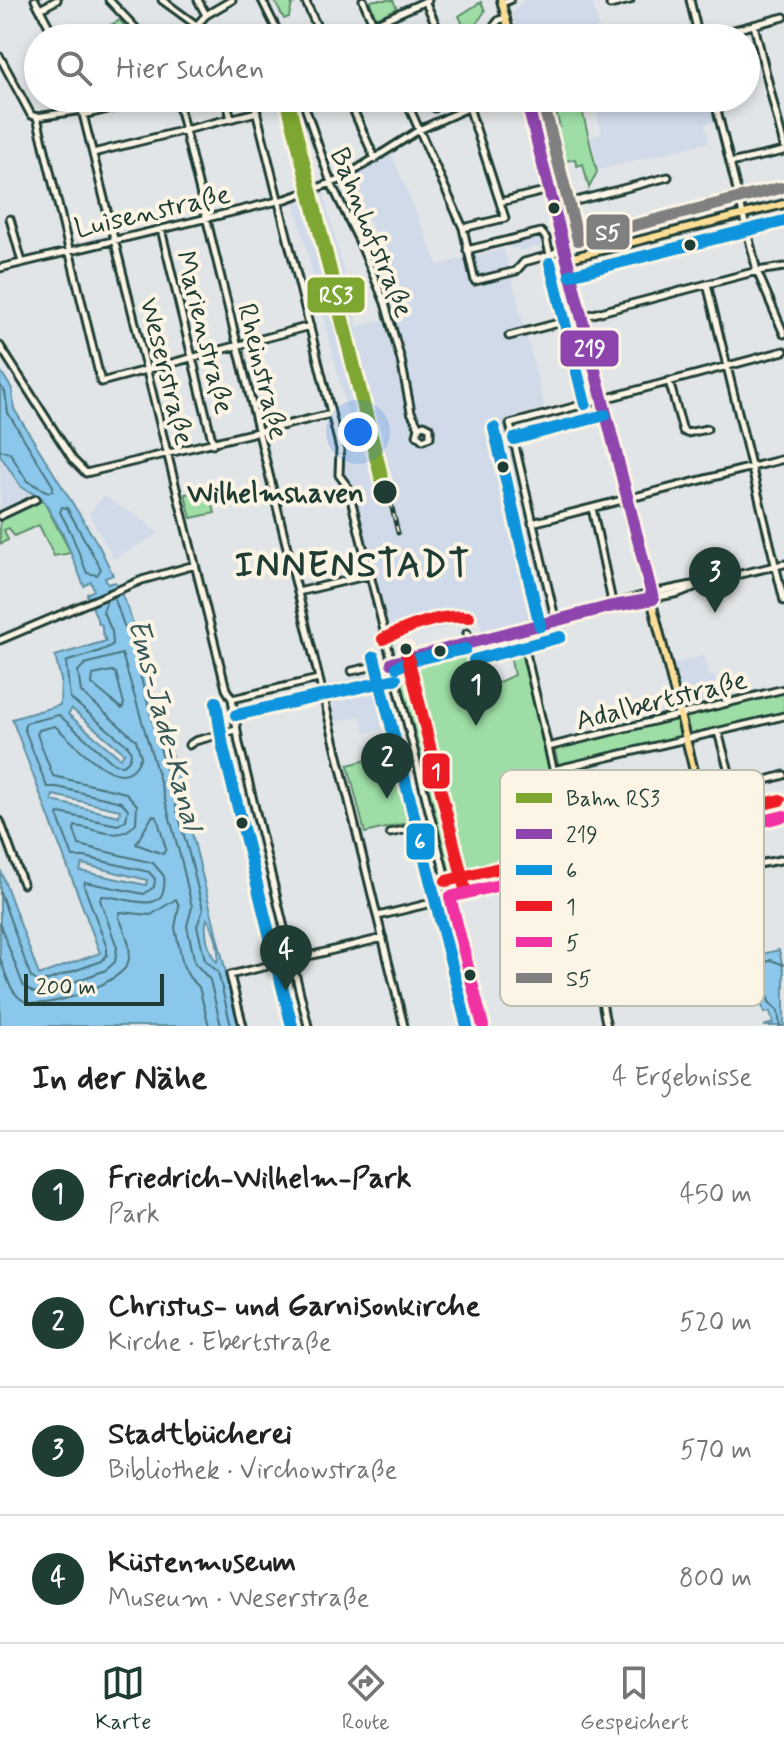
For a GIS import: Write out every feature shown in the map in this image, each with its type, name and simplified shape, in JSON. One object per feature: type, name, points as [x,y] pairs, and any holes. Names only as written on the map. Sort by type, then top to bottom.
[{"type":"main road","points":[[504,1],[508,24]]},
{"type":"main road","points":[[530,112],[694,770]]},
{"type":"main road","points":[[566,259],[784,204]]},
{"type":"main road","points":[[764,821],[784,816]]},
{"type":"street","points":[[35,0],[48,24]]},
{"type":"street","points":[[40,9],[57,0]]},
{"type":"street","points":[[109,0],[132,24]]},
{"type":"street","points":[[162,0],[192,24]]},
{"type":"street","points":[[198,0],[206,15]]},
{"type":"street","points":[[262,0],[274,24]]},
{"type":"street","points":[[305,0],[316,24]]},
{"type":"street","points":[[363,0],[373,24]]},
{"type":"street","points":[[375,24],[425,0],[436,24]]},
{"type":"street","points":[[610,5],[630,0]]},
{"type":"street","points":[[690,0],[697,24]]},
{"type":"street","points":[[197,24],[206,15],[232,1]]},
{"type":"street","points":[[758,24],[784,17]]},
{"type":"street","points":[[496,24],[506,18]]},
{"type":"street","points":[[730,163],[784,148],[760,50]]},
{"type":"street","points":[[0,57],[24,102]]},
{"type":"street","points":[[29,112],[37,117],[82,112]]},
{"type":"street","name":"Weserstraße","points":[[82,112],[226,689],[232,699],[236,730],[308,1026]]},
{"type":"street","name":"Rheinstraße","points":[[180,112],[404,1026]]},
{"type":"street","points":[[229,112],[231,119]]},
{"type":"street","points":[[93,153],[257,112],[340,452],[339,475],[348,487],[410,745],[483,1026]]},
{"type":"street","name":"Bahnhofstraße","points":[[307,112],[331,183],[381,293],[402,364],[411,412],[419,427]]},
{"type":"street","points":[[354,112],[375,160]]},
{"type":"street","points":[[411,112],[463,228],[475,281],[516,271],[524,262],[563,248]]},
{"type":"street","name":"Luisenstraße","points":[[0,268],[314,190],[375,160],[419,130],[459,112]]},
{"type":"street","points":[[463,228],[505,218],[472,112]]},
{"type":"street","points":[[717,112],[757,271],[784,334]]},
{"type":"street","points":[[37,117],[101,382],[310,326]]},
{"type":"street","points":[[553,207],[668,177]]},
{"type":"street","points":[[500,202],[549,190]]},
{"type":"street","points":[[10,219],[22,262]]},
{"type":"street","name":"Marienstraße","points":[[161,229],[213,444]]},
{"type":"street","points":[[467,250],[541,232],[546,238],[550,255]]},
{"type":"street","points":[[509,336],[757,271],[784,267]]},
{"type":"street","points":[[707,284],[784,601]]},
{"type":"street","points":[[0,346],[73,460],[86,473],[331,414]]},
{"type":"street","points":[[556,622],[510,424],[784,351]]},
{"type":"street","points":[[669,381],[683,431],[707,429]]},
{"type":"street","points":[[532,523],[784,459]]},
{"type":"street","points":[[0,516],[36,499]]},
{"type":"street","points":[[592,508],[611,597],[608,607]]},
{"type":"street","points":[[352,671],[470,645],[784,564]]},
{"type":"street","points":[[0,640],[142,580],[195,565]]},
{"type":"street","points":[[298,592],[370,575]]},
{"type":"street","points":[[521,632],[553,770]]},
{"type":"street","points":[[467,633],[470,645]]},
{"type":"street","points":[[232,699],[318,679]]},
{"type":"street","name":"Adalbertstraße","points":[[548,747],[784,689]]},
{"type":"street","name":"Adalbertstraße","points":[[553,770],[784,716]]},
{"type":"street","points":[[189,745],[236,730]]},
{"type":"street","points":[[718,732],[729,770]]},
{"type":"street","points":[[764,781],[784,775]]},
{"type":"street","points":[[0,821],[23,884]]},
{"type":"street","points":[[390,833],[431,824]]},
{"type":"street","points":[[764,864],[784,859]]},
{"type":"street","points":[[378,916],[500,885]]},
{"type":"street","points":[[243,1026],[230,975],[383,938]]},
{"type":"street","points":[[602,1006],[607,1026]]},
{"type":"shaded area","points":[[524,0],[592,0],[598,24],[515,24],[512,13]]},
{"type":"shaded area","points":[[597,112],[713,112],[715,121],[705,124],[709,142],[598,170],[591,137],[602,133]]},
{"type":"shaded area","points":[[391,153],[438,265],[504,249],[545,408],[509,418],[505,426],[552,618],[488,635],[483,635],[479,619],[394,641],[391,639],[349,482],[340,470],[342,453],[356,447],[294,200],[323,190],[359,332],[358,326],[387,319],[383,304],[402,297],[352,180]]},
{"type":"shaded area","points":[[539,236],[542,246],[520,251],[518,247],[512,249],[510,243]]},
{"type":"shaded area","points":[[0,456],[20,488],[43,500],[0,518]]},
{"type":"shaded area","points":[[103,496],[146,522],[158,534],[114,559],[89,514]]},
{"type":"shaded area","points":[[704,656],[709,676],[714,675],[719,698],[684,706],[673,664]]},
{"type":"shaded area","points":[[370,673],[378,704],[394,701],[400,725],[365,733],[361,716],[335,722],[326,685]]},
{"type":"green space","points":[[274,0],[301,0],[292,4],[289,17],[284,19]]},
{"type":"green space","points":[[393,0],[397,9],[376,18],[370,2]]},
{"type":"green space","points":[[481,2],[485,11],[476,24],[463,24],[459,16]]},
{"type":"green space","points":[[556,112],[584,112],[597,172],[589,188],[583,164],[577,166],[575,159],[566,161],[558,134],[551,136],[549,129],[560,127]]},
{"type":"green space","points":[[209,489],[215,513],[191,518],[185,494]]},
{"type":"green space","points":[[43,500],[71,553],[54,556],[39,525],[14,536],[9,528],[4,530],[8,540],[0,544],[0,518]]},
{"type":"green space","points":[[518,638],[550,770],[500,770],[500,879],[453,890],[400,675],[406,665],[474,649],[491,686],[514,675],[507,641]]},
{"type":"green space","points":[[784,693],[784,715],[688,737],[684,716]]},
{"type":"green space","points":[[678,717],[683,738],[559,767],[554,747]]},
{"type":"green space","points":[[378,757],[383,778],[410,772],[422,819],[365,833],[348,765]]},
{"type":"water","points":[[0,370],[12,389],[14,409],[99,546],[113,575],[105,578],[108,584],[117,584],[128,608],[179,780],[239,1026],[0,1026],[0,869],[39,975],[100,953],[12,719],[60,705],[61,680],[55,656],[106,641],[92,606],[99,603],[96,595],[88,598],[87,594],[94,590],[91,582],[84,586],[64,536],[42,498],[21,487],[0,455]],"holes":[[[72,709],[124,753],[120,758],[68,714]],[[53,795],[120,810],[119,816],[52,801]],[[82,864],[147,880],[146,885],[80,871]],[[207,919],[216,940],[217,962],[209,948]]]},
{"type":"water","points":[[779,950],[784,972],[784,1026],[764,1026],[773,1023],[770,1012],[764,1013],[762,1006],[764,954]]},
{"type":"railway","points":[[388,491],[398,533]]},
{"type":"rail line","name":"RS3","points":[[290,112],[385,492]]},
{"type":"transit line","name":"219","points":[[530,112],[653,599]]},
{"type":"transit line","name":"S5","points":[[546,112],[578,240],[780,188]]},
{"type":"transit line","name":"6","points":[[570,275],[784,221]]},
{"type":"transit line","name":"6","points":[[550,263],[585,404]]},
{"type":"transit line","name":"6","points":[[514,439],[605,415]]},
{"type":"transit line","name":"6","points":[[494,428],[540,626]]},
{"type":"transit line","name":"219","points":[[392,663],[608,607],[653,599]]},
{"type":"transit line","name":"1","points":[[383,639],[436,619],[469,617]]},
{"type":"transit line","name":"6","points":[[474,660],[560,637]]},
{"type":"transit line","name":"1","points":[[406,649],[466,893]]},
{"type":"transit line","name":"6","points":[[397,667],[412,660],[465,649]]},
{"type":"transit line","name":"6","points":[[374,657],[467,1026]]},
{"type":"transit line","name":"6","points":[[236,715],[396,679]]},
{"type":"transit line","name":"6","points":[[216,702],[223,747],[292,1026]]},
{"type":"transit line","name":"1","points":[[764,804],[780,800]]},
{"type":"transit line","name":"5","points":[[764,821],[784,816]]},
{"type":"transit line","name":"1","points":[[446,881],[500,868]]},
{"type":"transit line","name":"5","points":[[450,897],[500,885]]},
{"type":"transit line","name":"5","points":[[450,897],[483,1026]]},
{"type":"place","name":"Wilhelmshaven","points":[[385,492]]},
{"type":"place","name":"Stadtbücherei","points":[[715,613]]},
{"type":"place","name":"Friedrich-Wilhelm-Park","points":[[476,726]]},
{"type":"place","name":"Christus- und Garnisonkirche","points":[[387,799]]},
{"type":"place","name":"Küstenmuseum","points":[[286,991]]},
{"type":"district","name":"INNENSTADT","points":[[353,563]]},
{"type":"water label","name":"Ems-Jade-Kanal","points":[[166,724]]}]
